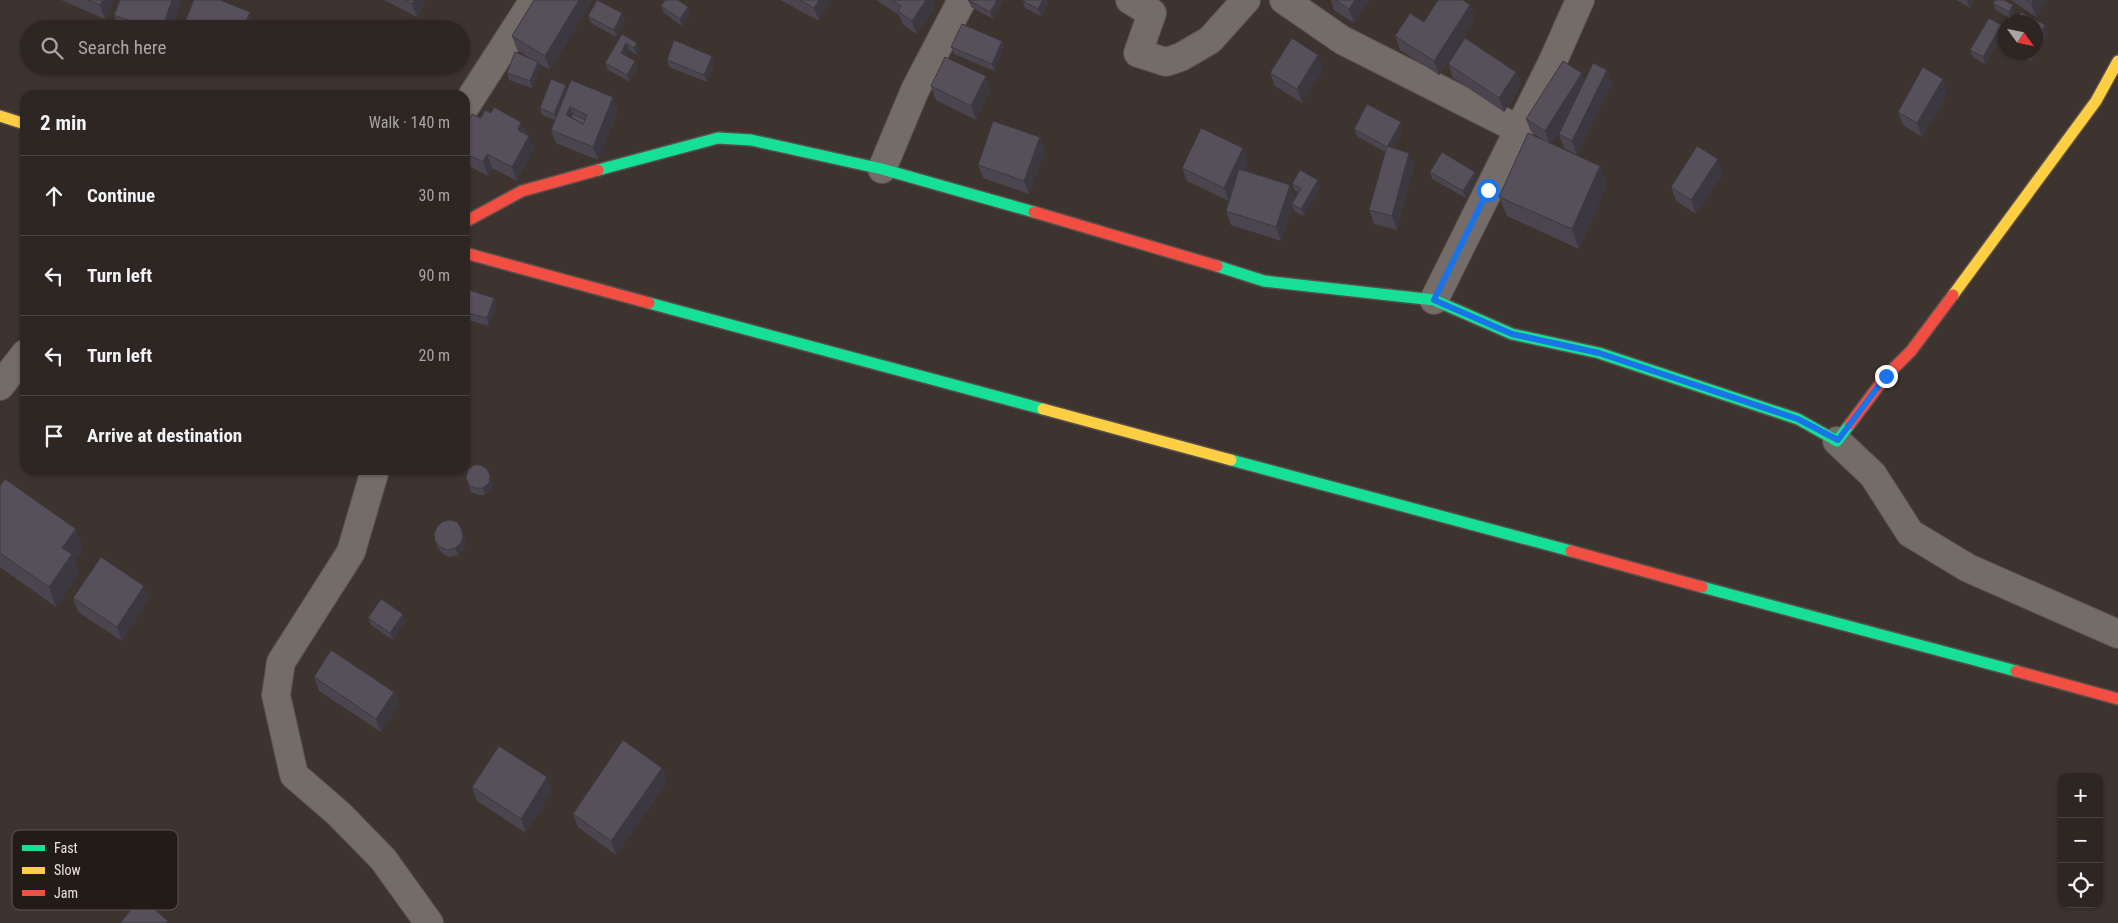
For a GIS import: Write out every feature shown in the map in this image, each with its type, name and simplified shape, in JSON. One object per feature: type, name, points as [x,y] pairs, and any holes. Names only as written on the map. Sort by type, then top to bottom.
[{"type":"street","points":[[470,99],[534,0]]},
{"type":"street","points":[[882,168],[915,90],[962,0]]},
{"type":"street","points":[[1130,0],[1152,13],[1138,53],[1166,62],[1181,57],[1210,40],[1246,0]]},
{"type":"street","points":[[1284,0],[1342,40],[1518,129]]},
{"type":"street","points":[[1434,300],[1553,61],[1580,0]]},
{"type":"street","points":[[1838,440],[1886,376],[1911,351],[2096,101],[2118,61]]},
{"type":"street","points":[[0,116],[20,122]]},
{"type":"street","points":[[470,219],[522,191],[718,138],[750,140],[882,168],[1131,240],[1264,281],[1434,300],[1512,334],[1599,353],[1798,419],[1838,440],[1873,475],[1910,533],[1968,568],[2118,634]]},
{"type":"street","points":[[470,253],[2118,699]]},
{"type":"street","points":[[0,386],[20,360]]},
{"type":"street","points":[[374,475],[351,552],[281,662],[276,695],[294,775],[339,814],[383,859],[429,923]]},
{"type":"building","points":[[88,0],[103,0],[100,5]]},
{"type":"building","points":[[120,0],[172,0],[165,20],[128,20],[114,15]]},
{"type":"building","points":[[194,0],[220,0],[250,12],[247,20],[186,20]]},
{"type":"building","points":[[405,0],[414,0],[412,4]]},
{"type":"building","points":[[534,0],[579,0],[545,56],[512,36]]},
{"type":"building","points":[[597,0],[622,13],[614,30],[588,16]]},
{"type":"building","points":[[665,0],[678,0],[688,7],[680,19],[661,6]]},
{"type":"building","points":[[800,0],[819,0],[814,8]]},
{"type":"building","points":[[892,0],[926,0],[912,21],[898,11],[901,6]]},
{"type":"building","points":[[968,0],[997,0],[990,12]]},
{"type":"building","points":[[1023,0],[1043,0],[1038,9]]},
{"type":"building","points":[[1335,0],[1355,0],[1349,9]]},
{"type":"building","points":[[1438,0],[1463,0],[1470,5],[1434,61],[1395,36],[1410,13],[1424,22]]},
{"type":"building","points":[[1995,0],[2004,0],[2013,5],[2009,12],[1993,3]]},
{"type":"building","points":[[1989,18],[1998,23],[1998,30],[1983,57],[1970,50]]},
{"type":"building","points":[[962,24],[1002,41],[992,64],[951,47]]},
{"type":"building","points":[[622,34],[637,43],[634,48],[626,43],[621,53],[635,61],[627,75],[605,63]]},
{"type":"building","points":[[1292,38],[1318,55],[1297,89],[1270,73]]},
{"type":"building","points":[[1465,38],[1516,72],[1499,98],[1448,64]]},
{"type":"building","points":[[674,40],[712,56],[704,75],[667,60]]},
{"type":"building","points":[[515,52],[538,62],[530,81],[507,73]]},
{"type":"building","points":[[945,57],[986,76],[971,106],[931,86]]},
{"type":"building","points":[[1563,61],[1582,73],[1545,131],[1526,119]]},
{"type":"building","points":[[1593,63],[1607,70],[1572,141],[1559,134]]},
{"type":"building","points":[[1923,67],[1943,79],[1917,123],[1898,112]]},
{"type":"building","points":[[551,79],[566,85],[554,114],[540,108]]},
{"type":"building","points":[[571,80],[613,97],[593,147],[551,130]],"holes":[[[570,107],[587,115],[583,124],[566,115]]]},
{"type":"building","points":[[1367,104],[1401,122],[1387,147],[1354,129]]},
{"type":"building","points":[[494,107],[521,122],[518,130],[529,136],[512,167],[487,154],[483,162],[470,156],[470,118],[472,114],[481,118],[485,110],[491,113]]},
{"type":"building","points":[[573,114],[585,120],[583,124],[571,117]]},
{"type":"building","points":[[993,121],[1040,137],[1024,181],[978,165]]},
{"type":"building","points":[[1201,128],[1243,148],[1224,188],[1182,168]]},
{"type":"building","points":[[1528,133],[1600,166],[1572,229],[1499,197]]},
{"type":"building","points":[[1387,146],[1409,153],[1392,216],[1369,210]]},
{"type":"building","points":[[1697,146],[1718,159],[1691,200],[1671,187]]},
{"type":"building","points":[[1442,152],[1475,172],[1463,191],[1430,172]]},
{"type":"building","points":[[1239,169],[1290,185],[1276,227],[1226,211]]},
{"type":"building","points":[[1300,170],[1318,180],[1301,209],[1292,204],[1301,188],[1292,184]]},
{"type":"building","points":[[470,290],[494,298],[487,318],[470,314]]},
{"type":"building","points":[[474,465],[481,465],[487,469],[490,475],[489,483],[483,488],[475,488],[469,485],[466,478],[467,475],[470,475],[470,468]]},
{"type":"building","points":[[5,479],[76,529],[62,548],[72,554],[49,587],[0,553],[0,486]]},
{"type":"building","points":[[450,520],[457,522],[463,536],[461,543],[455,548],[448,550],[440,547],[435,541],[434,534],[442,522]]},
{"type":"building","points":[[101,557],[144,586],[117,627],[73,598]]},
{"type":"building","points":[[381,599],[403,614],[390,633],[368,618]]},
{"type":"building","points":[[331,650],[394,692],[376,719],[314,677]]},
{"type":"building","points":[[623,740],[662,768],[611,841],[573,814]]},
{"type":"building","points":[[499,746],[547,777],[521,819],[472,787]]},
{"type":"building","points":[[131,910],[155,910],[168,921],[166,923],[120,923]]},
{"type":"traffic: fast","points":[[598,170],[718,138],[751,140],[882,169],[1034,212]]},
{"type":"traffic: fast","points":[[1217,266],[1264,281],[1434,300],[1512,334],[1599,353],[1798,419],[1837,441],[1850,424]]},
{"type":"traffic: fast","points":[[649,303],[1043,409]]},
{"type":"traffic: fast","points":[[1231,460],[1571,551]]},
{"type":"traffic: fast","points":[[1702,587],[2016,671]]},
{"type":"traffic: slow","points":[[1953,295],[2096,101],[2118,61]]},
{"type":"traffic: slow","points":[[0,116],[20,122]]},
{"type":"traffic: slow","points":[[1043,409],[1231,460]]},
{"type":"traffic: jam","points":[[470,219],[522,191],[598,170]]},
{"type":"traffic: jam","points":[[1034,212],[1217,266]]},
{"type":"traffic: jam","points":[[470,254],[649,303]]},
{"type":"traffic: jam","points":[[1850,424],[1886,376],[1911,351],[1953,295]]},
{"type":"traffic: jam","points":[[1571,551],[1702,587]]},
{"type":"traffic: jam","points":[[2016,671],[2118,699]]},
{"type":"route","points":[[1488,190],[1434,300],[1512,334],[1599,353],[1798,419],[1838,440],[1886,376]]}]
